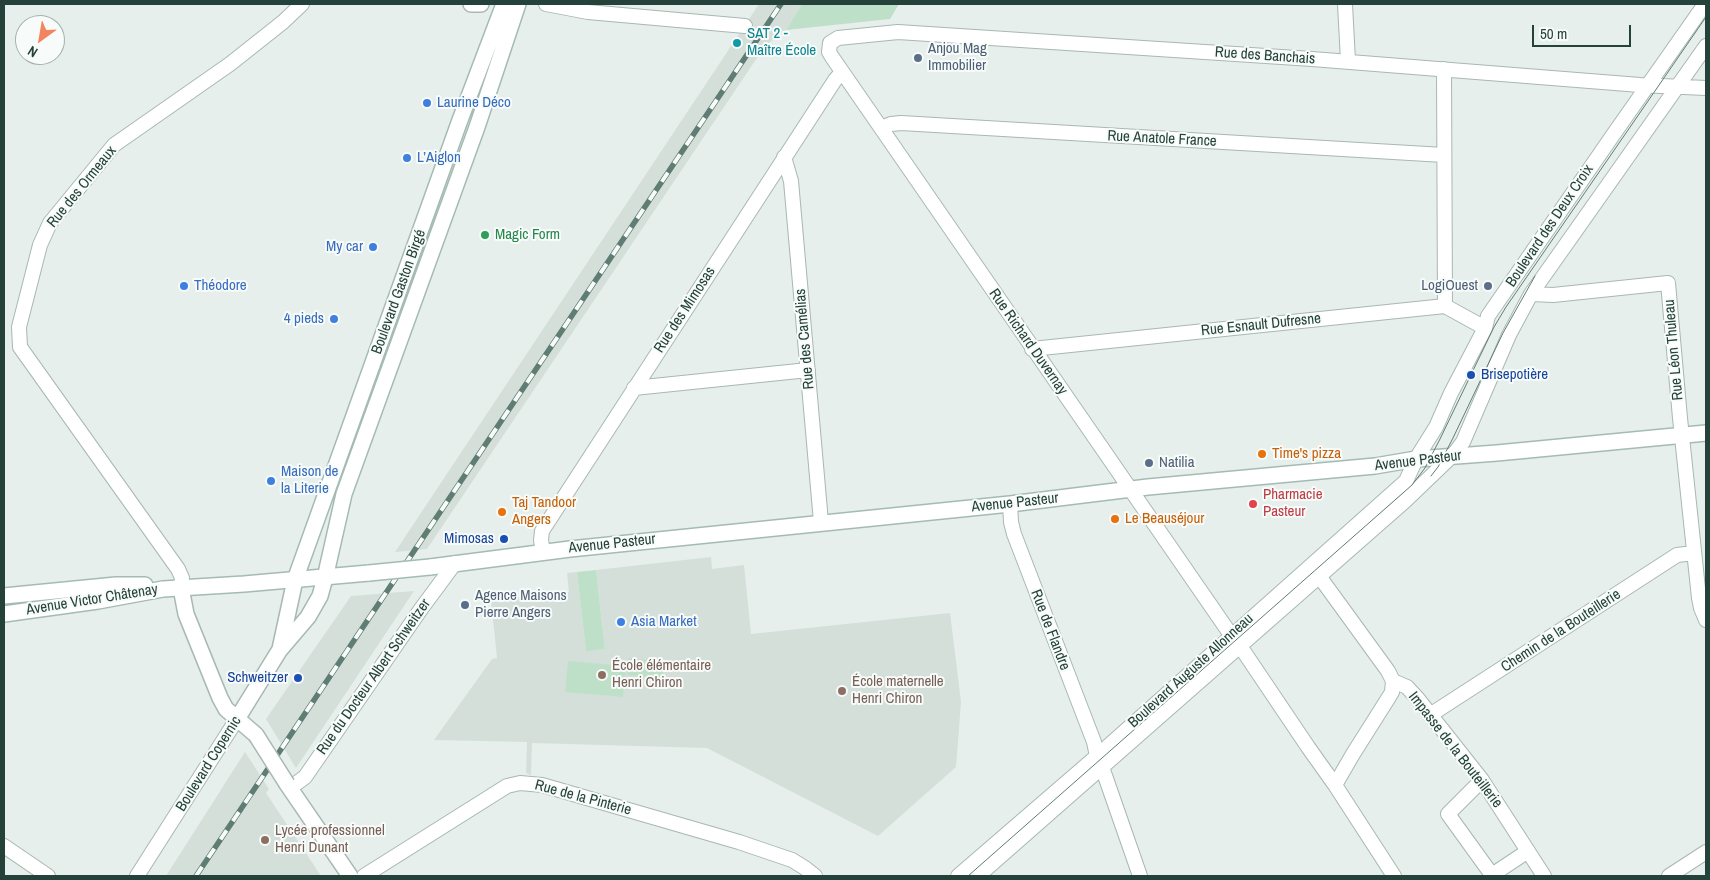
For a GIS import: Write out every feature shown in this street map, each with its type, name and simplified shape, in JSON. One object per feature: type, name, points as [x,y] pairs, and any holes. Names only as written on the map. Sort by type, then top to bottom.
[{"type":"main road","points":[[471,4],[481,4]]},
{"type":"main road","name":"Boulevard Gaston Birgé","points":[[295,580],[460,120],[504,4]]},
{"type":"main road","name":"Boulevard Gaston Birgé","points":[[325,578],[344,494],[474,136],[518,4]]},
{"type":"main road","name":"Avenue Pasteur","points":[[325,578],[821,522],[1010,504],[1264,475],[1376,466],[1416,459],[1706,433]]},
{"type":"main road","name":"Avenue Victor Châtenay","points":[[4,614],[98,601],[163,589],[325,578]]},
{"type":"main road","name":"Boulevard Copernic","points":[[237,719],[279,651],[308,617],[320,596],[325,578]]},
{"type":"main road","name":"Boulevard Copernic","points":[[279,651],[295,580]]},
{"type":"main road","name":"Avenue Victor Châtenay","points":[[4,596],[116,585],[163,585],[181,588]]},
{"type":"main road","points":[[181,588],[186,614],[226,709],[256,735],[288,786],[350,876]]},
{"type":"street","name":"Rue des Ormeaux","points":[[181,588],[182,578],[178,568],[20,347],[19,327],[40,245],[50,223],[114,145],[230,64],[283,22],[302,4]]},
{"type":"street","points":[[546,4],[588,12],[745,26]]},
{"type":"street","points":[[1344,4],[1348,62]]},
{"type":"street","name":"Boulevard des Deux Croix","points":[[1416,459],[1436,427],[1451,393],[1485,328],[1488,316],[1705,4]]},
{"type":"street","name":"Rue des Banchais","points":[[828,48],[830,43],[838,38],[898,32],[1348,62],[1647,86],[1706,88]]},
{"type":"street","name":"Boulevard des Deux Croix","points":[[1453,456],[1463,442],[1510,335],[1532,294],[1706,46]]},
{"type":"street","name":"Rue Richard Duvernay","points":[[828,48],[842,72],[1032,349],[1335,784],[1394,876]]},
{"type":"street","points":[[1444,69],[1445,306],[1485,328]]},
{"type":"street","name":"Rue des Mimosas","points":[[543,552],[542,531],[784,157],[842,72]]},
{"type":"street","name":"Rue Anatole France","points":[[881,128],[901,123],[1444,155]]},
{"type":"street","name":"Rue des Camélias","points":[[784,157],[791,181],[821,522]]},
{"type":"street","name":"Rue Léon Thuleau","points":[[1532,294],[1553,295],[1668,283],[1682,435]]},
{"type":"street","name":"Rue Esnault Dufresne","points":[[1032,349],[1445,306]]},
{"type":"street","points":[[634,388],[808,370]]},
{"type":"street","points":[[1682,435],[1700,603],[1706,620]]},
{"type":"street","points":[[1236,641],[1320,576],[1453,456]]},
{"type":"street","name":"Boulevard Auguste Allonneau","points":[[958,876],[1100,761],[1236,641],[1406,482],[1416,459]]},
{"type":"street","name":"Rue de Flandre","points":[[1010,504],[1014,534],[1094,742],[1140,876]]},
{"type":"street","name":"Chemin de la Bouteillerie","points":[[1430,715],[1677,556],[1694,553]]},
{"type":"street","name":"Rue du Docteur Albert Schweitzer","points":[[288,786],[305,777],[455,563]]},
{"type":"street","points":[[1320,576],[1388,671],[1393,681],[1392,692],[1335,784]]},
{"type":"street","name":"Impasse de la Bouteillerie","points":[[1393,681],[1407,687],[1482,780],[1544,876]]},
{"type":"street","name":"Boulevard Copernic","points":[[137,876],[237,719]]},
{"type":"street","points":[[978,876],[1100,761]]},
{"type":"street","points":[[1482,780],[1448,814],[1492,875],[1528,851]]},
{"type":"street","name":"Rue de la Pinterie","points":[[364,876],[507,786],[520,783],[542,785],[739,842],[792,860],[815,876]]},
{"type":"street","points":[[4,846],[48,876]]},
{"type":"street","points":[[1669,876],[1706,852]]},
{"type":"shaded area","points":[[759,4],[802,4],[786,30],[765,46],[427,549],[395,552]]},
{"type":"shaded area","points":[[711,557],[712,569],[744,565],[751,634],[950,613],[961,702],[956,767],[878,836],[707,748],[532,743],[531,775],[526,773],[527,742],[434,740],[492,659],[497,658],[491,600],[569,592],[567,573],[577,572],[586,650],[605,649],[596,570]]},
{"type":"shaded area","points":[[414,591],[296,768],[266,719],[351,596]]},
{"type":"shaded area","points":[[245,752],[269,789],[266,793],[321,876],[166,876]]},
{"type":"green space","points":[[802,4],[899,4],[890,19],[786,30]]},
{"type":"green space","points":[[596,570],[605,649],[586,651],[577,572]]},
{"type":"green space","points":[[628,658],[664,662],[662,679],[627,675]]},
{"type":"green space","points":[[568,661],[626,666],[623,697],[565,692]]},
{"type":"tram line","points":[[968,876],[1412,485],[1425,468],[1494,327],[1506,307],[1706,17]]},
{"type":"tram line","points":[[1431,476],[1438,467],[1453,438],[1503,333],[1535,276]]},
{"type":"railway","points":[[196,876],[781,4]]},
{"type":"place","name":"SAT 2 - Maître École","points":[[737,43]]},
{"type":"place","name":"Anjou Mag Immobilier","points":[[918,58]]},
{"type":"place","name":"Laurine Déco","points":[[427,103]]},
{"type":"place","name":"L’Aiglon","points":[[407,158]]},
{"type":"place","name":"Magic Form","points":[[485,235]]},
{"type":"place","name":"My car","points":[[373,247]]},
{"type":"place","name":"Théodore","points":[[184,286]]},
{"type":"place","name":"LogiOuest","points":[[1488,286]]},
{"type":"place","name":"4 pieds","points":[[334,319]]},
{"type":"place","name":"Brisepotière","points":[[1471,375]]},
{"type":"place","name":"Time's pizza","points":[[1262,454]]},
{"type":"place","name":"Natilia","points":[[1149,463]]},
{"type":"place","name":"Maison de la Literie","points":[[271,481]]},
{"type":"place","name":"Pharmacie Pasteur","points":[[1253,504]]},
{"type":"place","name":"Taj Tandoor Angers","points":[[502,512]]},
{"type":"place","name":"Le Beauséjour","points":[[1115,519]]},
{"type":"place","name":"Mimosas","points":[[504,539]]},
{"type":"place","name":"Agence Maisons Pierre Angers","points":[[465,605]]},
{"type":"place","name":"Asia Market","points":[[621,622]]},
{"type":"place","name":"École élémentaire Henri Chiron","points":[[602,675]]},
{"type":"place","name":"Schweitzer","points":[[298,678]]},
{"type":"place","name":"École maternelle Henri Chiron","points":[[842,691]]},
{"type":"place","name":"Lycée professionnel Henri Dunant","points":[[265,840]]}]
